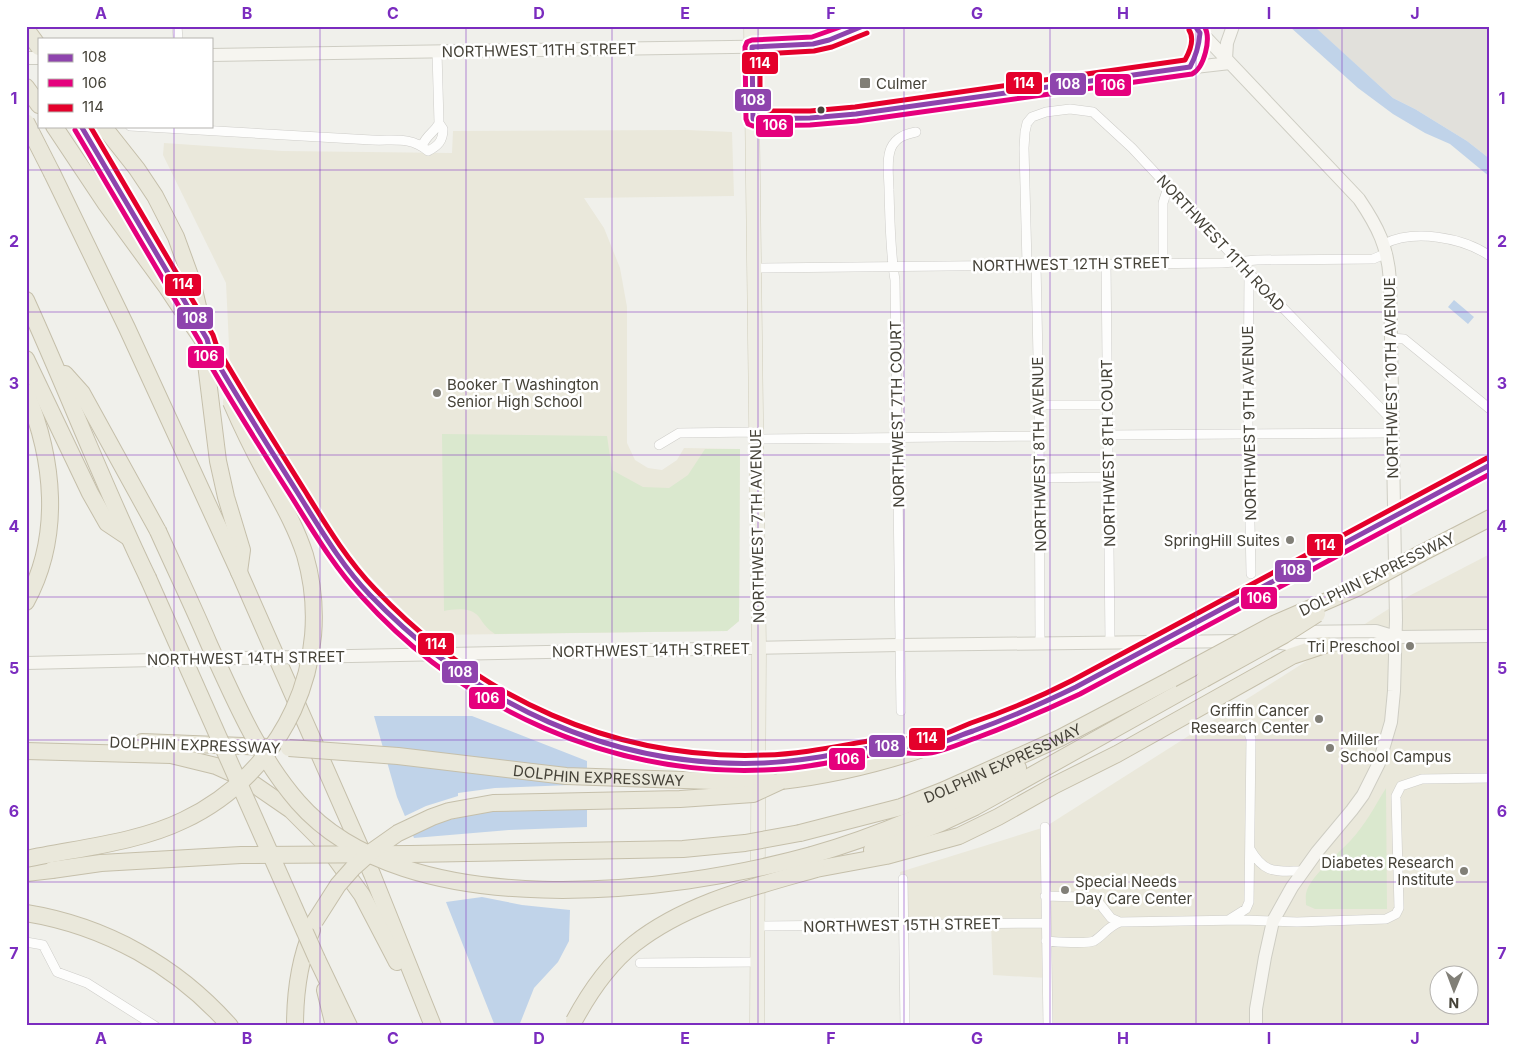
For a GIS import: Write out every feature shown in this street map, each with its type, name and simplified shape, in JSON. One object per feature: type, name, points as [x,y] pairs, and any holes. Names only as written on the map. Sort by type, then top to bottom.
[{"type":"highway","points":[[26,87],[38,104]]},
{"type":"highway","points":[[26,123],[127,328],[239,572],[372,874],[433,1026]]},
{"type":"highway","points":[[55,128],[214,357],[292,486],[349,570],[374,599],[415,639],[446,664],[514,708],[542,721],[595,740],[672,759],[751,764],[808,760],[889,745],[932,745]]},
{"type":"highway","points":[[26,859],[144,834],[174,824],[200,812],[223,797],[242,781],[269,752],[286,726],[301,693],[310,661],[314,616],[305,558],[290,518],[264,472],[237,416],[221,380],[207,339],[166,266],[82,128]]},
{"type":"highway","points":[[105,128],[137,169],[155,196],[176,237],[192,281],[202,333],[218,461],[226,497],[242,550],[239,572]]},
{"type":"highway","points":[[26,300],[55,363],[130,540],[317,959],[349,1026]]},
{"type":"highway","points":[[26,360],[90,493],[107,523],[130,540]]},
{"type":"highway","points":[[55,363],[82,393],[158,531],[238,708],[274,771],[310,815],[347,844],[371,856],[425,874],[460,882],[519,888],[573,889],[630,886],[689,880],[814,862],[886,856],[959,836],[1117,754],[1286,659],[1325,645]]},
{"type":"highway","points":[[26,392],[35,414],[44,448],[51,510],[42,563],[26,602]]},
{"type":"highway","name":"DOLPHIN EXPRESSWAY","points":[[26,742],[192,743],[289,748],[398,756],[566,776],[742,782],[781,782],[852,770],[885,761],[996,723],[1093,680],[1490,465]]},
{"type":"highway","name":"DOLPHIN EXPRESSWAY","points":[[26,873],[101,863],[241,855],[683,849],[746,843],[800,833],[900,807],[951,787],[1060,738],[1276,623],[1357,588],[1490,518]]},
{"type":"highway","points":[[814,862],[906,838],[966,811],[1284,635],[1357,588]]},
{"type":"highway","points":[[572,1023],[606,972],[633,945],[669,921],[714,900],[814,862],[855,842],[937,810],[1046,754],[1060,738]]},
{"type":"highway","points":[[26,750],[171,754],[216,766],[249,781],[291,810],[324,844],[362,895],[398,963],[415,979]]},
{"type":"highway","points":[[295,1026],[296,991],[300,965],[310,932],[323,908],[353,868],[385,842],[416,824],[449,811],[493,803],[680,800],[753,794],[781,782]]},
{"type":"highway","points":[[26,913],[77,924],[141,953],[179,978],[211,1005],[230,1026]]},
{"type":"highway","points":[[317,959],[334,1026]]},
{"type":"main road","name":"NORTHWEST 7TH AVENUE","points":[[751,26],[759,648],[757,1026]]},
{"type":"street","name":"NORTHWEST 11TH STREET","points":[[212,55],[752,47],[813,44],[829,40],[864,26]]},
{"type":"street","points":[[1228,61],[1227,43],[1233,26]]},
{"type":"street","points":[[1198,29],[1354,194],[1371,218],[1385,249]]},
{"type":"street","points":[[1190,67],[1198,52],[1198,29]]},
{"type":"street","points":[[425,149],[425,137],[437,127],[438,123],[438,52]]},
{"type":"street","points":[[752,119],[810,118],[856,114],[1228,61]]},
{"type":"street","name":"NORTHWEST 11TH ROAD","points":[[1032,117],[1046,112],[1070,109],[1092,112],[1132,148],[1392,427]]},
{"type":"street","name":"NORTHWEST 8TH AVENUE","points":[[1032,117],[1027,123],[1024,148],[1039,406],[1040,644]]},
{"type":"street","points":[[425,149],[439,144],[442,139],[443,129],[438,123]]},
{"type":"street","points":[[164,128],[365,140],[406,140],[415,142],[425,149]]},
{"type":"street","name":"NORTHWEST 7TH COURT","points":[[901,711],[895,280],[890,252],[889,156],[896,140],[903,135],[916,132]]},
{"type":"street","points":[[1163,263],[1164,203],[1168,187]]},
{"type":"street","name":"NORTHWEST 12TH STREET","points":[[754,268],[1372,259],[1400,237],[1438,238],[1462,242],[1490,256]]},
{"type":"street","name":"NORTHWEST 10TH AVENUE","points":[[1303,871],[1363,795],[1379,763],[1391,722],[1396,637],[1390,281],[1385,249]]},
{"type":"street","name":"NORTHWEST 8TH COURT","points":[[1106,263],[1110,642]]},
{"type":"street","name":"NORTHWEST 9TH AVENUE","points":[[1249,273],[1251,574]]},
{"type":"street","points":[[1391,338],[1404,339],[1490,409]]},
{"type":"street","points":[[1039,406],[1107,405]]},
{"type":"street","points":[[1107,435],[1249,435],[1392,427]]},
{"type":"street","points":[[659,445],[680,434],[897,438],[1039,436]]},
{"type":"street","points":[[1039,478],[1108,477]]},
{"type":"street","name":"NORTHWEST 14TH STREET","points":[[1276,641],[1295,632],[1376,631],[1396,637],[1490,636]]},
{"type":"street","name":"NORTHWEST 14TH STREET","points":[[26,662],[1110,642],[1276,641],[1294,645],[1325,645],[1375,644],[1396,637]]},
{"type":"street","points":[[1228,920],[1246,909],[1249,902],[1251,739],[1246,725]]},
{"type":"street","points":[[1046,941],[1090,942],[1095,940],[1111,925],[1120,922],[1382,920],[1390,918],[1396,914],[1399,908],[1396,796],[1401,786],[1422,779],[1490,778]]},
{"type":"street","points":[[1045,827],[1048,1026]]},
{"type":"street","points":[[1250,849],[1260,864],[1268,869],[1303,871]]},
{"type":"street","points":[[1256,1026],[1256,1008],[1264,957],[1273,921],[1292,886],[1303,871]]},
{"type":"street","points":[[903,879],[905,1026]]},
{"type":"street","points":[[1045,896],[1079,896],[1096,899],[1111,918],[1120,922]]},
{"type":"street","name":"NORTHWEST 15TH STREET","points":[[757,926],[1046,923]]},
{"type":"street","points":[[26,942],[43,945],[57,972],[87,983],[155,1026]]},
{"type":"street","points":[[640,963],[757,962]]},
{"type":"shaded area","points":[[1490,26],[1490,159],[1467,141],[1415,109],[1393,98],[1317,29]]},
{"type":"shaded area","name":"Booker T Washington Senior High School","points":[[687,130],[732,132],[734,196],[584,198],[604,228],[620,268],[627,307],[627,443],[635,460],[648,468],[662,470],[677,460],[684,448],[740,449],[739,621],[727,631],[427,635],[367,573],[323,519],[230,366],[226,283],[163,155],[164,143],[282,151],[452,153],[453,131]]},
{"type":"shaded area","name":"Miller School Campus","points":[[1490,554],[1490,1026],[1044,1026],[1047,978],[993,975],[991,924],[903,925],[900,872],[1045,827],[1409,596]]},
{"type":"green space","points":[[442,434],[607,436],[612,470],[643,487],[669,488],[688,475],[705,449],[740,449],[739,621],[727,631],[495,634],[472,612],[458,609],[444,611]]},
{"type":"green space","points":[[1386,788],[1387,909],[1315,909],[1306,905],[1306,894],[1310,884],[1356,834]]},
{"type":"water","points":[[1289,26],[1314,26],[1393,98],[1415,109],[1467,141],[1490,159],[1490,177],[1450,144],[1425,133],[1393,114],[1358,88]]},
{"type":"water","points":[[1454,300],[1474,317],[1468,324],[1448,307]]},
{"type":"water","points":[[374,716],[472,716],[587,761],[587,827],[509,830],[414,838],[397,797]]},
{"type":"water","points":[[482,897],[522,905],[570,910],[569,941],[558,962],[534,988],[519,1026],[495,1026],[446,902]]},
{"type":"pier","points":[[550,768],[589,769],[589,808],[483,812],[444,821],[410,836],[403,817],[426,806],[458,796],[458,793],[495,788],[570,785]]},
{"type":"transit line","name":"106","points":[[843,26],[812,37],[752,40],[747,42],[745,47],[746,119],[748,124],[753,126],[810,125],[857,121],[1192,74],[1200,66],[1206,52],[1207,38],[1204,26]]},
{"type":"transit line","name":"108","points":[[863,26],[829,40],[813,44],[752,47],[753,119],[810,118],[856,114],[1190,67],[1196,55],[1200,37],[1200,33],[1195,26]]},
{"type":"transit line","name":"114","points":[[867,33],[832,47],[814,51],[760,54],[760,111],[810,111],[855,107],[1185,60],[1192,41],[1189,30]]},
{"type":"transit line","name":"108","points":[[82,128],[207,339],[210,350],[243,405],[341,560],[370,595],[411,634],[454,668],[500,698],[549,722],[600,741],[653,755],[707,762],[764,763],[834,755],[882,746],[926,746],[943,742],[1013,716],[1076,687],[1490,465]]},
{"type":"transit line","name":"114","points":[[91,128],[213,335],[217,347],[249,401],[329,529],[346,554],[375,589],[415,628],[458,662],[504,691],[552,715],[602,734],[655,747],[709,754],[765,755],[806,751],[881,739],[925,739],[942,735],[997,714],[1073,680],[1487,458]]},
{"type":"transit line","name":"106","points":[[75,130],[200,342],[204,354],[246,425],[324,548],[362,597],[402,637],[446,673],[494,703],[544,728],[597,748],[651,761],[707,769],[764,770],[808,766],[882,753],[929,753],[950,748],[1015,723],[1080,694],[1490,474]]},
{"type":"place","name":"Culmer","points":[[865,83]]},
{"type":"place","name":"Booker T Washington Senior High School","points":[[437,393]]},
{"type":"place","name":"SpringHill Suites","points":[[1290,540]]},
{"type":"place","name":"Tri Preschool","points":[[1410,646]]},
{"type":"place","name":"Griffin Cancer Research Center","points":[[1319,719]]},
{"type":"place","name":"Miller School Campus","points":[[1330,748]]},
{"type":"place","name":"Diabetes Research Institute","points":[[1464,871]]},
{"type":"place","name":"Special Needs Day Care Center","points":[[1065,890]]}]
